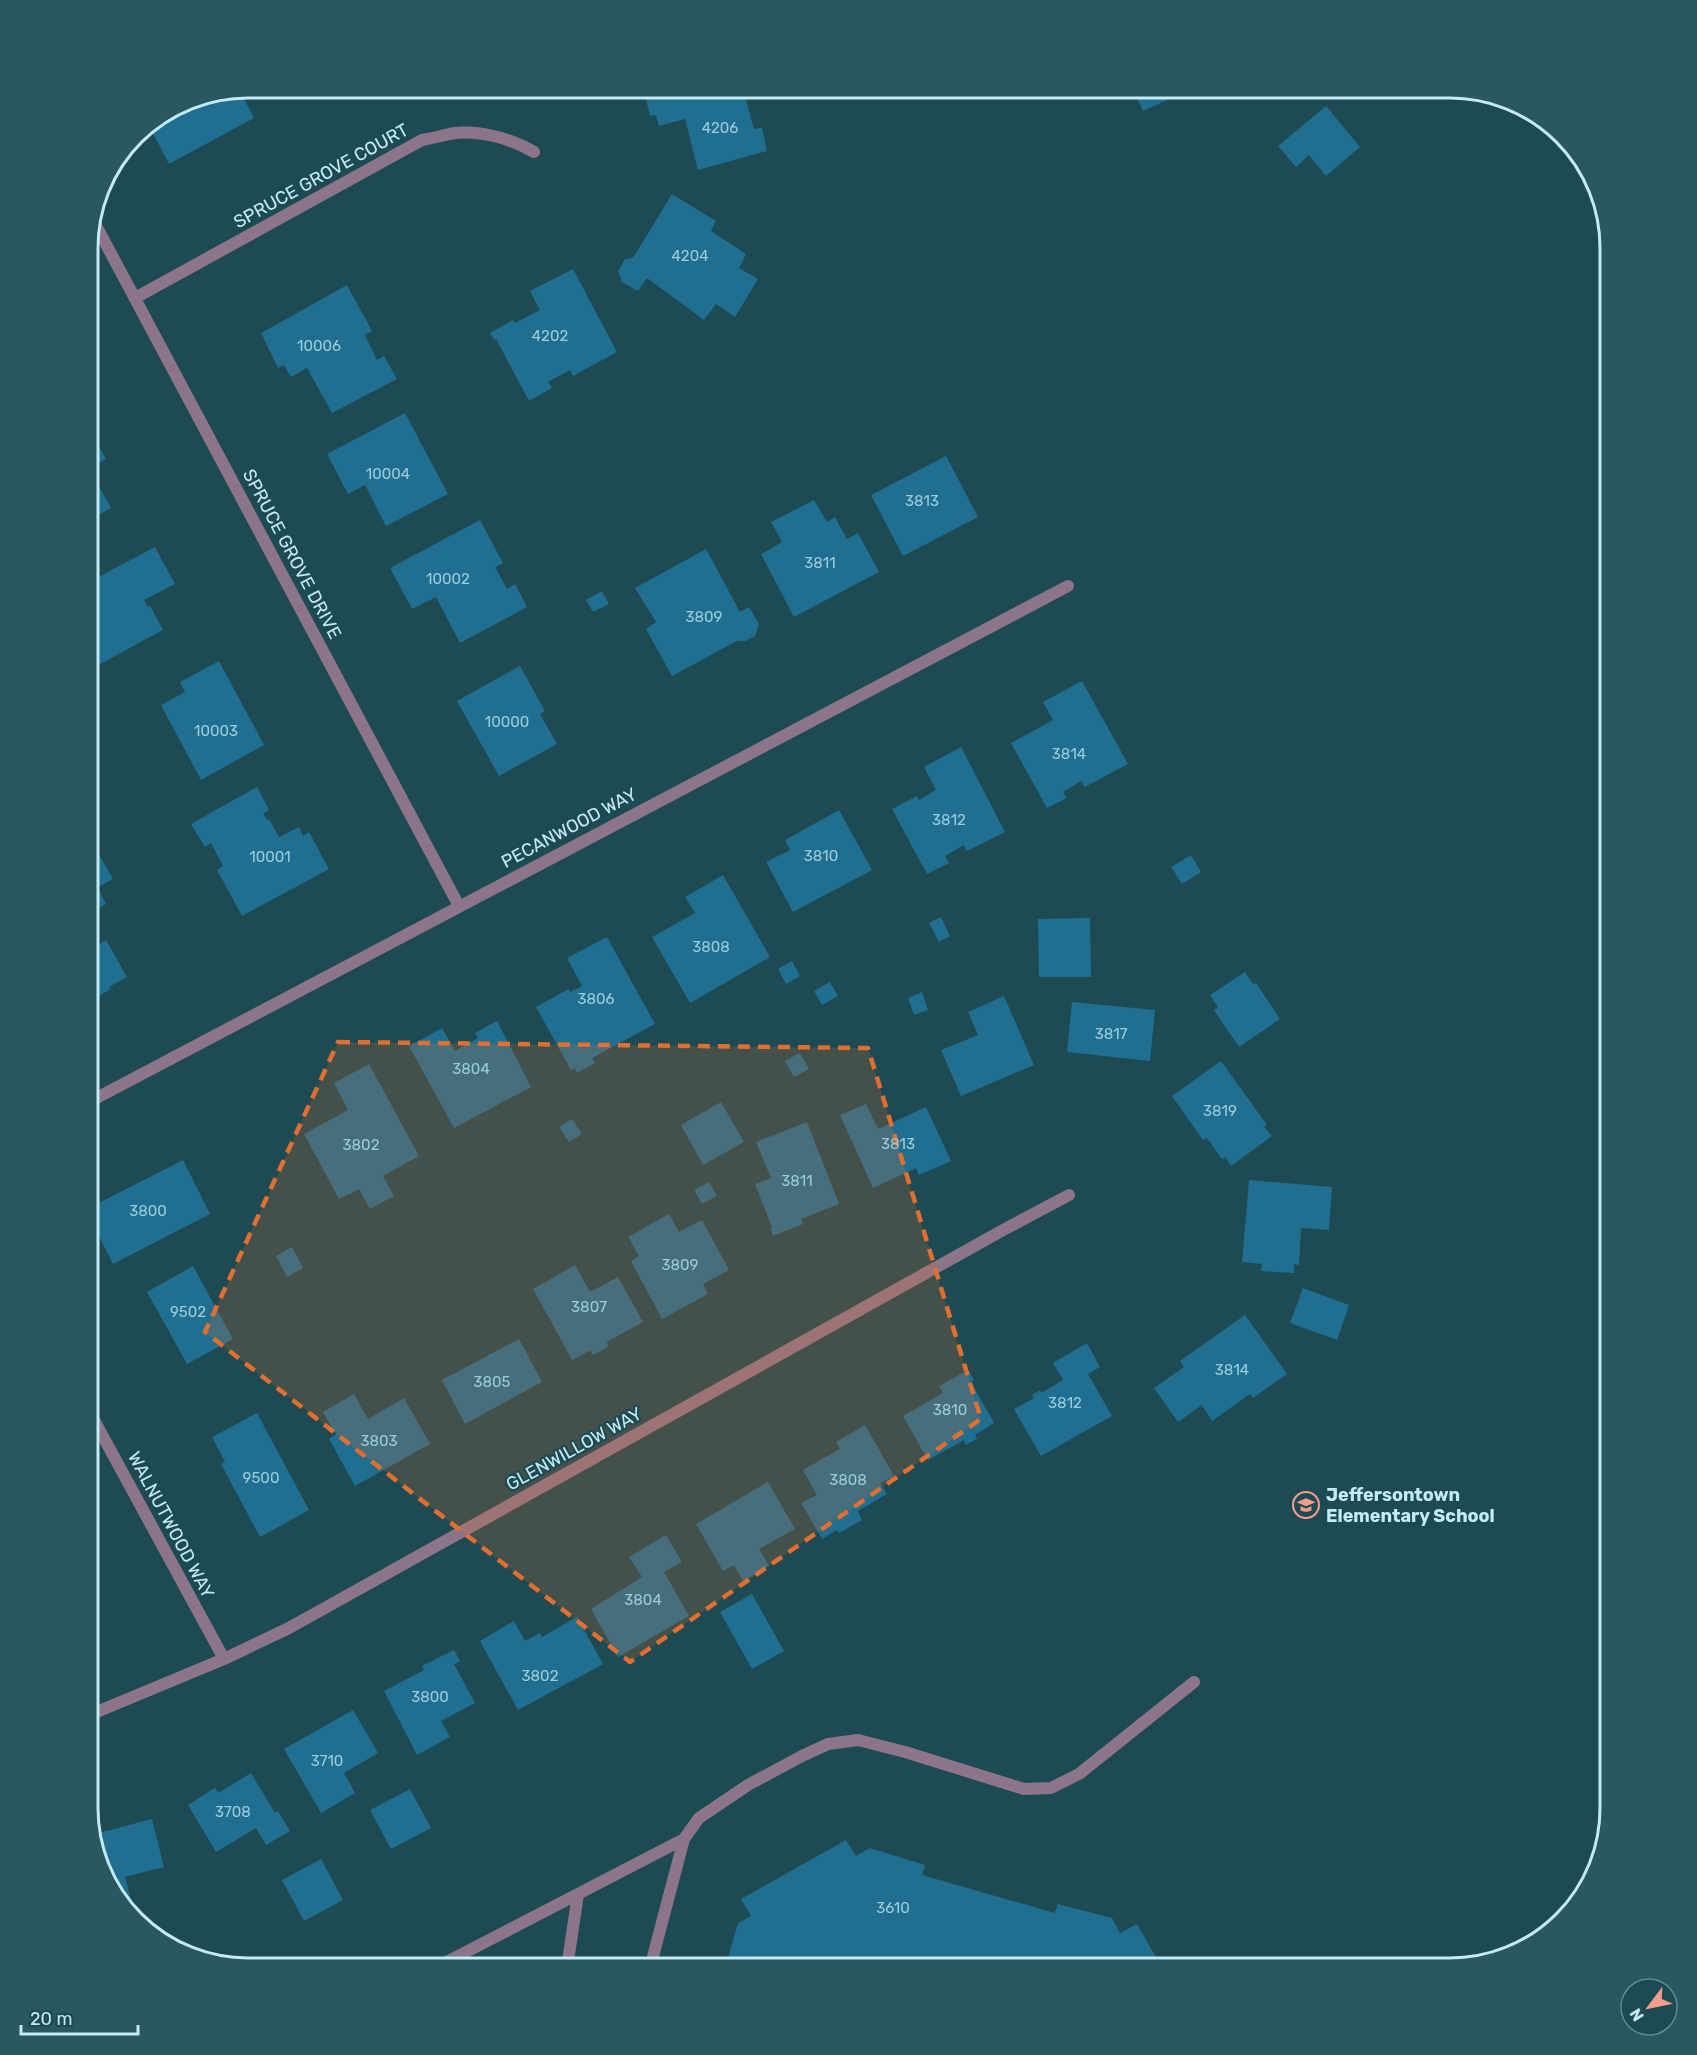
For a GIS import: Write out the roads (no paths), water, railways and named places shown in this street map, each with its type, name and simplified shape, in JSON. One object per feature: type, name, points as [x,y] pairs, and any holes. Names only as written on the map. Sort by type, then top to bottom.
[{"type":"street","name":"SPRUCE GROVE COURT","points":[[135,298],[422,141],[457,133],[492,135],[534,152]]},
{"type":"street","name":"SPRUCE GROVE DRIVE","points":[[99,231],[459,906]]},
{"type":"street","name":"PECANWOOD WAY","points":[[98,1097],[1068,586]]},
{"type":"street","name":"GLENWILLOW WAY","points":[[98,1711],[224,1659],[289,1628],[1070,1195]]},
{"type":"street","name":"WALNUTWOOD WAY","points":[[98,1427],[224,1659]]},
{"type":"street","points":[[653,1958],[684,1839],[699,1818],[748,1785],[828,1744],[858,1740],[905,1752],[1023,1789],[1051,1788],[1079,1774],[1194,1682]]},
{"type":"street","points":[[454,1958],[684,1839]]},
{"type":"street","points":[[568,1958],[578,1894]]},
{"type":"place","name":"Jeffersontown Elementary School","points":[[1306,1505]]}]
